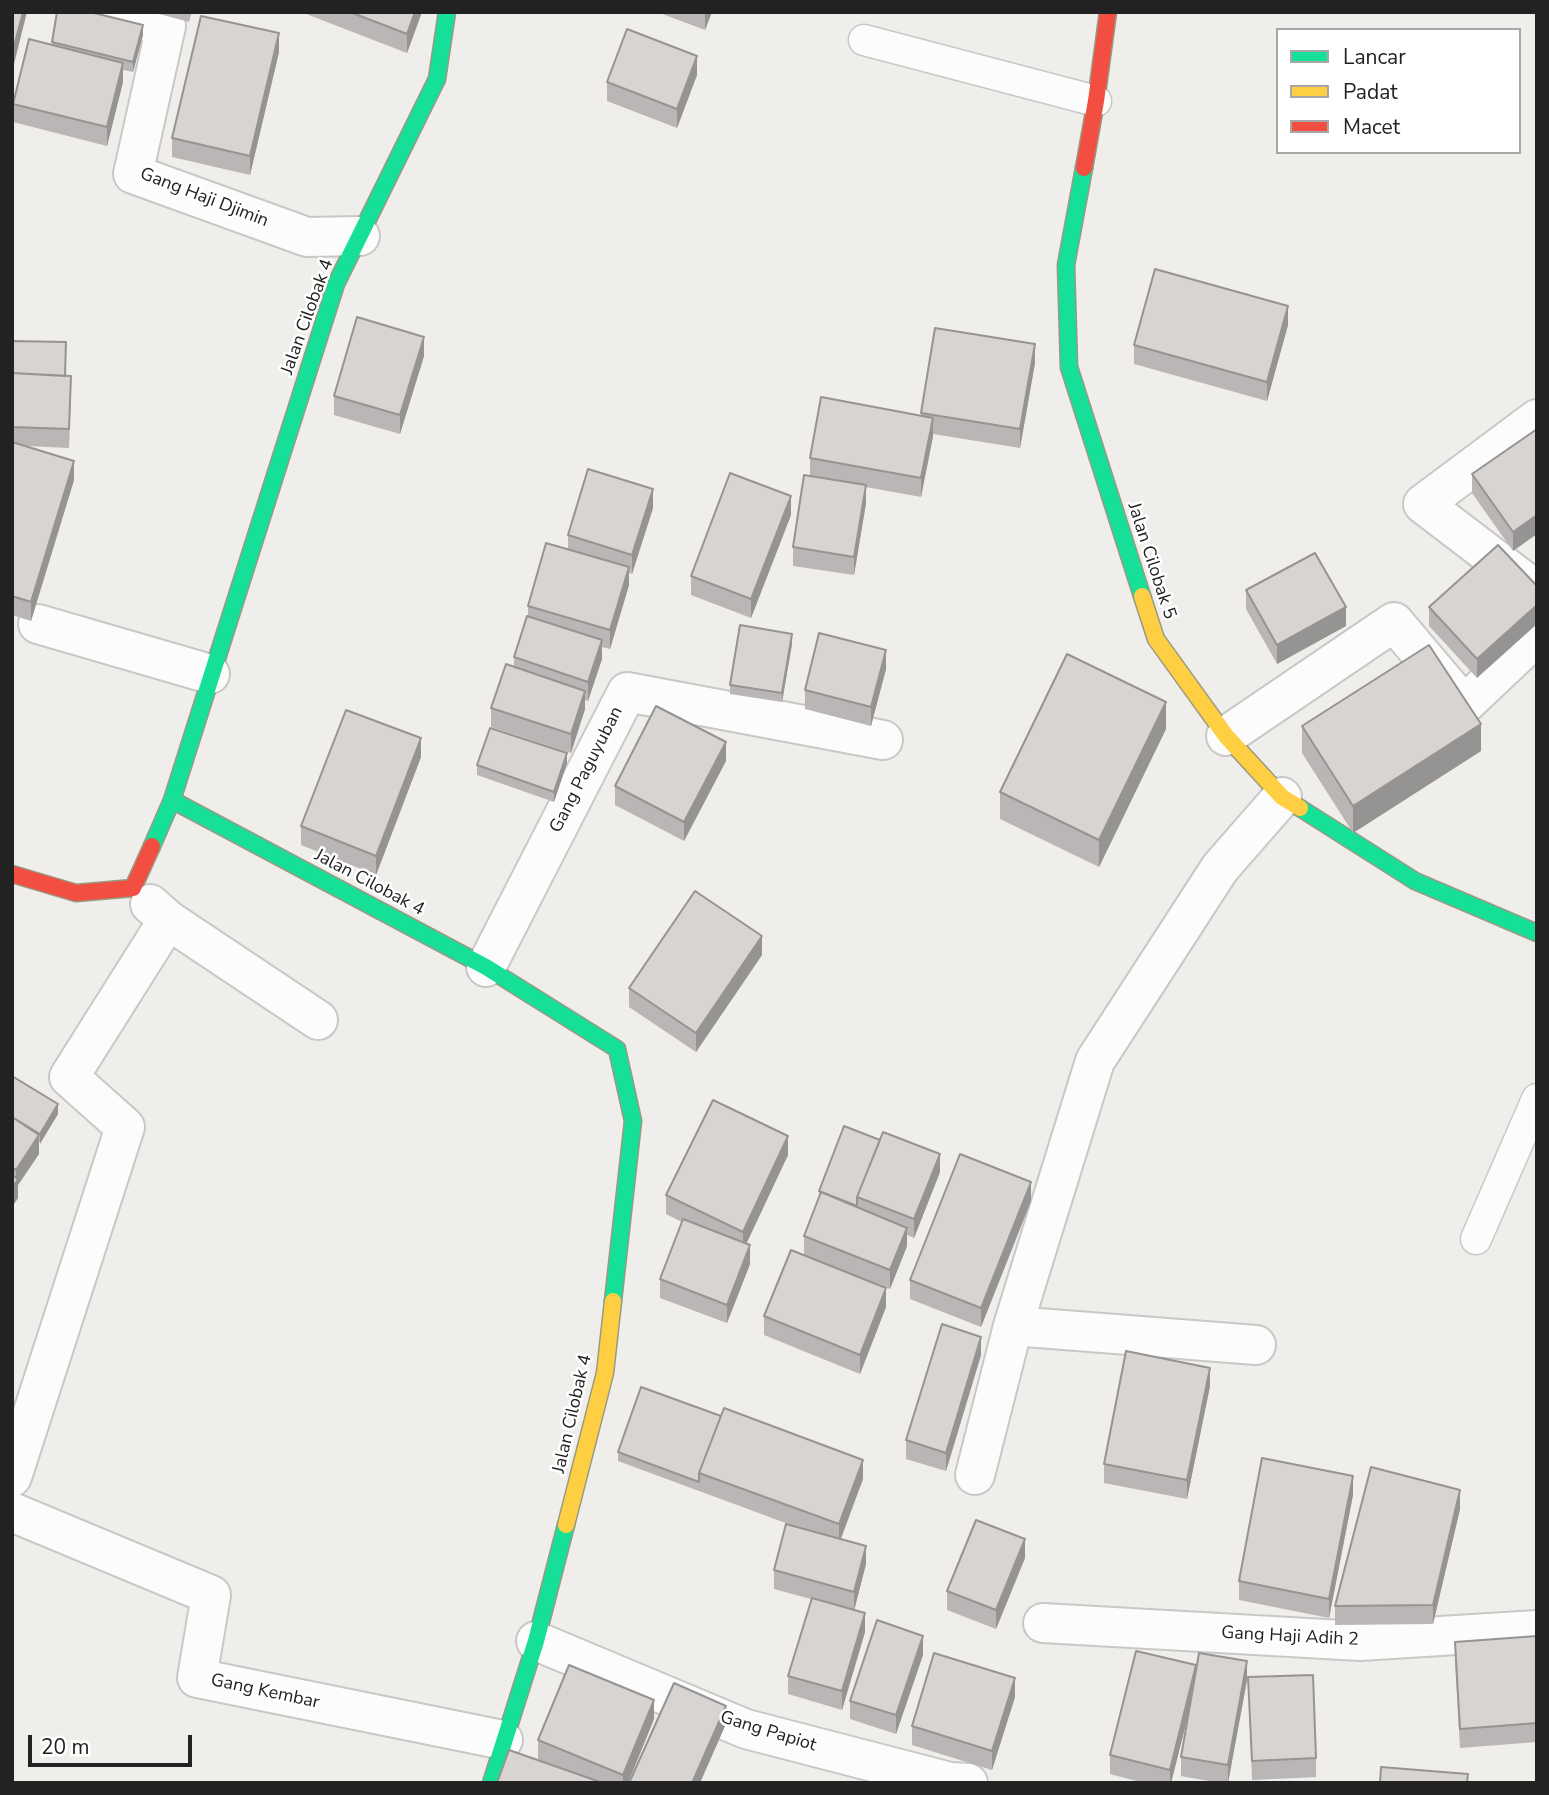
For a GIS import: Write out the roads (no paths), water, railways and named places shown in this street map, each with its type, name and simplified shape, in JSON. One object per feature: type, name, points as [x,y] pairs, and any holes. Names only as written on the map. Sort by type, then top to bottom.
[{"type":"street","name":"Gang Haji Djimin","points":[[101,12],[166,26],[133,174],[307,237],[360,236]]},
{"type":"street","name":"Jalan Cilobak 4","points":[[447,12],[437,79],[336,284],[172,800],[486,967],[617,1049],[633,1121],[605,1373],[536,1641],[491,1783]]},
{"type":"street","name":"Jalan Cilobak 5","points":[[1108,12],[1096,101],[1066,265],[1069,367],[1156,639],[1226,736],[1282,797],[1415,881],[1537,933]]},
{"type":"street","points":[[1537,419],[1423,504],[1537,591]]},
{"type":"street","points":[[1226,736],[1394,622],[1464,705],[1537,636]]},
{"type":"street","points":[[38,624],[210,674]]},
{"type":"street","name":"Gang Paguyuban","points":[[486,967],[627,692],[883,740]]},
{"type":"street","points":[[975,1475],[1013,1326],[1095,1061],[1220,868],[1282,797]]},
{"type":"street","points":[[133,888],[172,800]]},
{"type":"street","points":[[12,873],[76,893],[133,888],[168,920],[318,1020]]},
{"type":"street","points":[[12,1477],[125,1128],[69,1077],[168,920]]},
{"type":"street","points":[[1013,1326],[1256,1345]]},
{"type":"street","name":"Gang Kembar","points":[[12,1512],[211,1595],[197,1678],[503,1740]]},
{"type":"street","name":"Gang Haji Adih 2","points":[[1043,1623],[1360,1641],[1537,1630]]},
{"type":"street","name":"Gang Papiot","points":[[536,1641],[747,1729],[950,1782],[968,1783]]},
{"type":"lane","points":[[864,40],[1096,101]]},
{"type":"lane","points":[[1476,1239],[1537,1099]]}]
